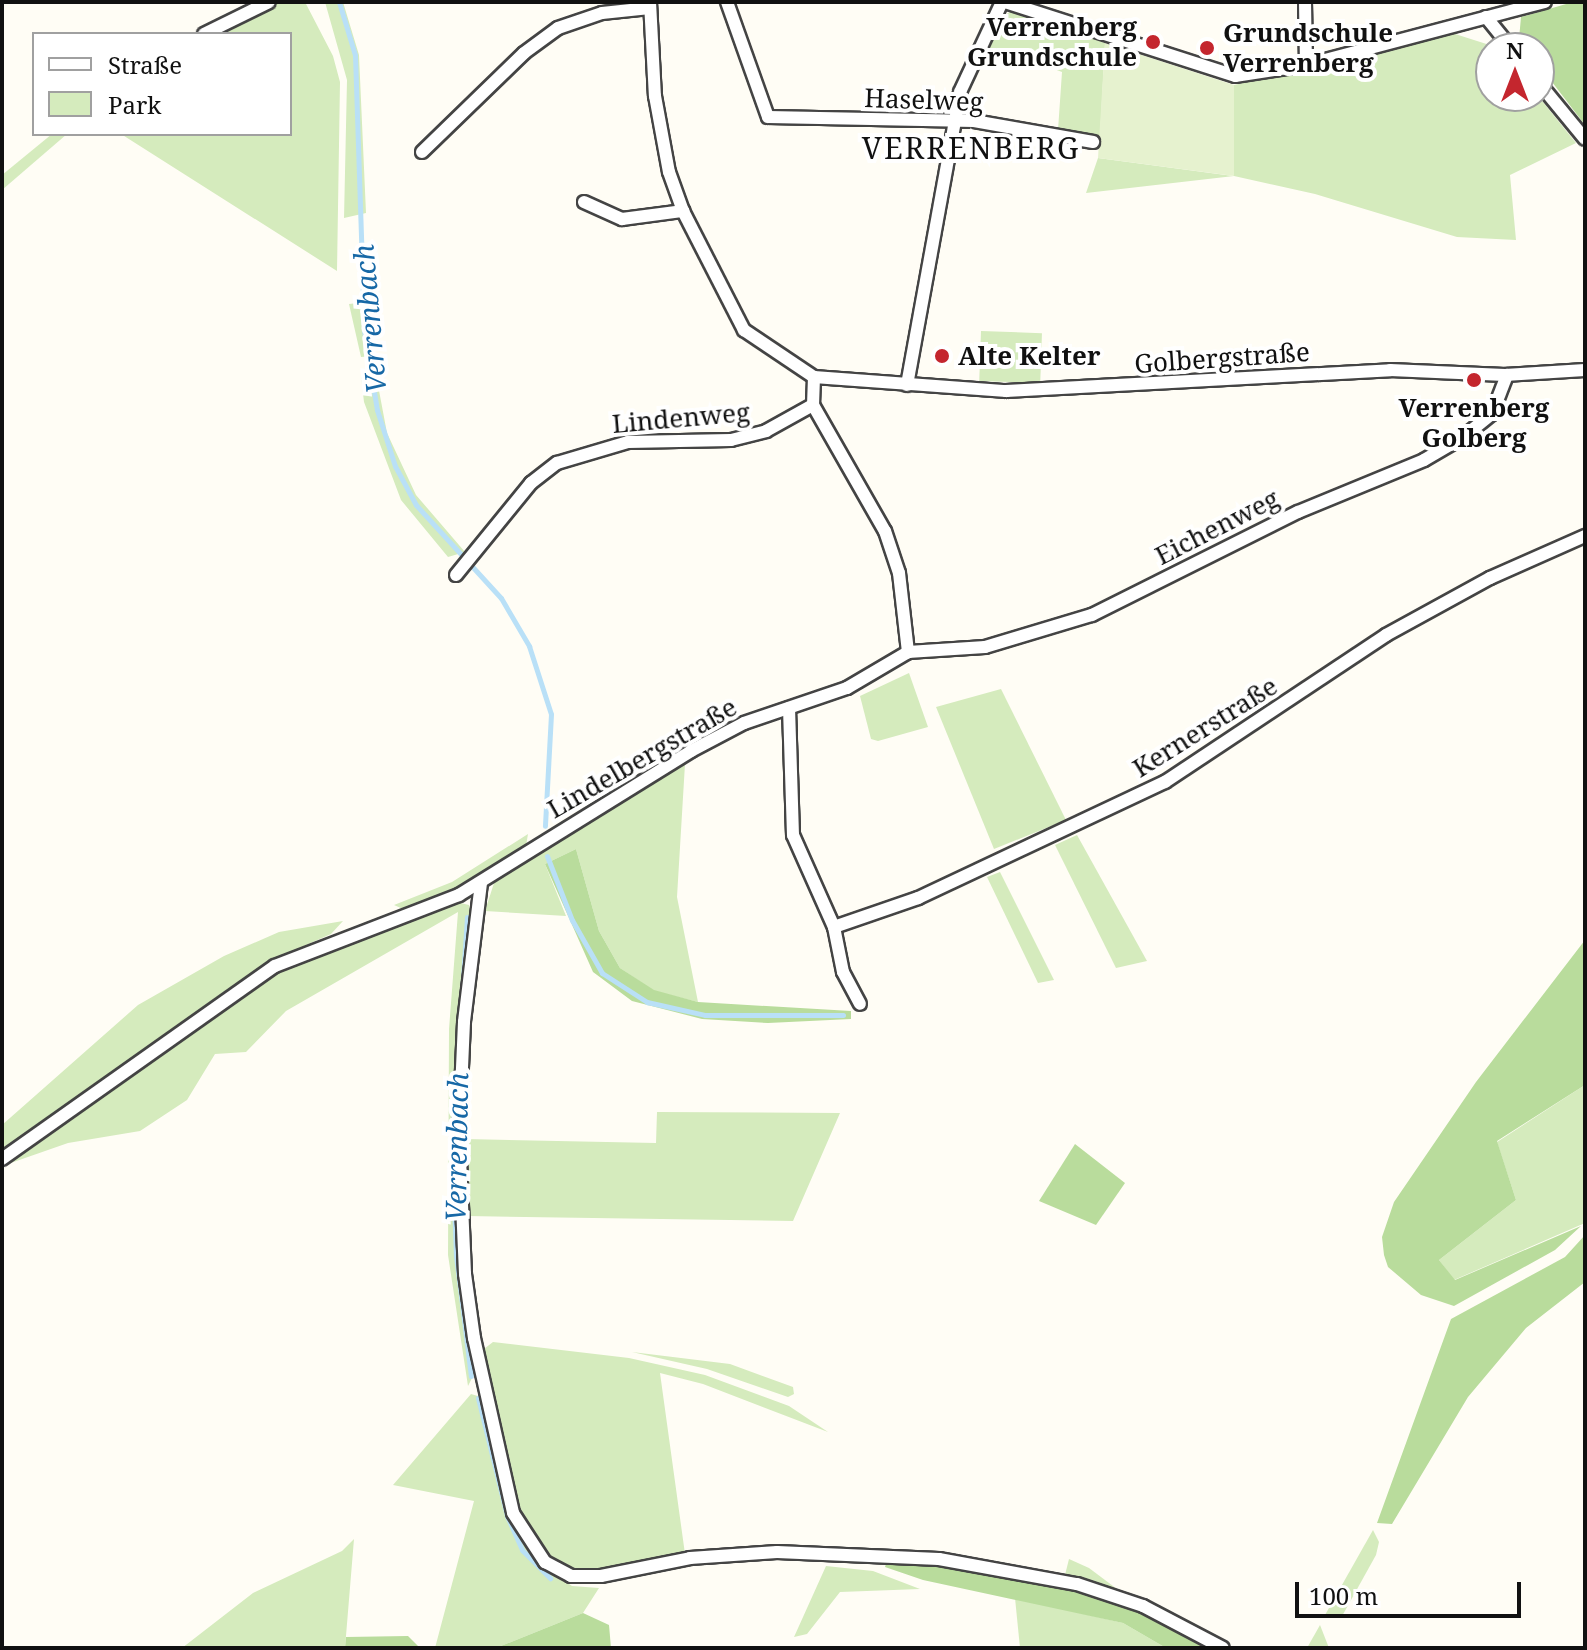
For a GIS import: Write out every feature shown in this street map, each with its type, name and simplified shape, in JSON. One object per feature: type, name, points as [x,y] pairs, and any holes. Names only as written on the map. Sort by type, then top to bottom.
[{"type":"street","points":[[208,32],[269,2]]},
{"type":"street","name":"Haselweg","points":[[727,2],[759,104],[768,117],[780,120],[953,120],[1093,142]]},
{"type":"street","points":[[907,385],[953,120],[971,62],[1004,2],[1235,76],[1306,65],[1545,2]]},
{"type":"street","points":[[1047,15],[1055,2]]},
{"type":"street","points":[[1305,2],[1306,65]]},
{"type":"street","points":[[422,152],[524,53],[558,28],[602,13],[650,5]]},
{"type":"street","name":"Golbergstraße","points":[[650,5],[655,96],[669,172],[683,211],[744,330],[814,377],[1006,391],[1390,370],[1507,375],[1585,370]]},
{"type":"street","points":[[1486,17],[1498,32]]},
{"type":"street","points":[[1555,102],[1585,139]]},
{"type":"street","points":[[584,202],[622,219],[683,211]]},
{"type":"street","name":"Eichenweg","points":[[908,652],[985,647],[1092,615],[1298,512],[1437,453],[1492,414],[1507,375]]},
{"type":"street","points":[[814,377],[813,405],[885,531],[905,598],[908,652]]},
{"type":"street","name":"Lindenweg","points":[[456,575],[531,483],[557,463],[585,451],[628,442],[731,440],[766,431],[813,405]]},
{"type":"street","name":"Kernerstraße","points":[[834,927],[918,898],[1165,782],[1386,635],[1490,578],[1585,536]]},
{"type":"street","name":"Lindelbergstraße","points":[[2,1159],[275,966],[481,883],[635,782],[744,723],[847,688],[908,652]]},
{"type":"street","points":[[789,708],[793,835],[834,927],[843,972],[860,1004]]},
{"type":"street","points":[[481,883],[464,1022],[459,1136],[465,1274],[474,1338],[513,1513],[545,1562],[571,1576],[601,1576],[690,1558],[777,1552],[939,1559],[1077,1584],[1143,1606],[1223,1648]]},
{"type":"green space","points":[[278,2],[305,2],[333,56],[340,82],[337,271],[124,136],[292,136],[292,32],[219,32]]},
{"type":"green space","points":[[325,2],[343,2],[359,55],[366,213],[344,218],[347,80]]},
{"type":"green space","points":[[1573,2],[1585,2],[1585,125],[1555,86],[1555,32],[1520,32],[1521,17]]},
{"type":"green space","points":[[1015,10],[1105,43],[1100,136],[1058,130],[1062,72],[1022,57],[980,59],[1002,16]]},
{"type":"green space","points":[[1452,33],[1475,40],[1475,112],[1551,112],[1576,143],[1510,175],[1516,240],[1457,237],[1315,194],[1234,176],[1086,193],[1098,158],[1233,176],[1234,85]]},
{"type":"green space","points":[[1105,43],[1234,85],[1234,176],[1098,158]]},
{"type":"green space","points":[[50,136],[65,136],[2,190],[2,175]]},
{"type":"green space","points":[[367,302],[373,356],[361,357],[349,304]]},
{"type":"green space","points":[[981,331],[1042,333],[1040,383],[979,381]]},
{"type":"green space","points":[[374,364],[387,433],[416,495],[465,552],[448,557],[401,500],[364,402],[361,376]]},
{"type":"green space","points":[[909,673],[928,727],[878,741],[871,739],[860,696]]},
{"type":"green space","points":[[1001,689],[1066,820],[994,849],[936,707]]},
{"type":"green space","points":[[685,764],[677,897],[698,1002],[654,991],[620,968],[599,931],[576,849],[545,864],[566,916],[485,911],[494,883],[573,826]]},
{"type":"green space","points":[[528,834],[526,846],[456,890],[403,909],[394,905],[452,882]]},
{"type":"green space","points":[[1077,835],[1147,961],[1116,968],[1055,845]]},
{"type":"green space","points":[[576,849],[599,931],[620,968],[654,990],[698,1002],[851,1011],[851,1019],[768,1023],[702,1019],[632,1001],[593,972],[545,864]]},
{"type":"green space","points":[[1000,872],[1054,980],[1038,983],[987,877]]},
{"type":"green space","points":[[456,902],[469,905],[472,917],[461,1021],[461,1271],[475,1372],[468,1386],[448,1255],[449,1029],[458,912],[286,1011],[246,1052],[215,1054],[187,1100],[140,1131],[68,1143],[5,1165],[220,1006],[278,972],[331,945]]},
{"type":"green space","points":[[343,921],[331,934],[270,961],[215,998],[2,1154],[2,1125],[138,1005],[224,956],[279,932]]},
{"type":"green space","points":[[1585,940],[1585,1085],[1497,1141],[1516,1200],[1439,1260],[1455,1280],[1581,1226],[1555,1250],[1454,1306],[1421,1295],[1388,1267],[1384,1255],[1382,1237],[1394,1202],[1476,1082]]},
{"type":"green space","points":[[1585,1085],[1585,1223],[1454,1280],[1439,1260],[1516,1200],[1497,1142]]},
{"type":"green space","points":[[657,1112],[840,1113],[793,1221],[467,1216],[465,1139],[656,1143]]},
{"type":"green space","points":[[1075,1144],[1125,1183],[1096,1225],[1039,1201]]},
{"type":"green space","points":[[1585,1235],[1585,1282],[1526,1328],[1468,1397],[1392,1524],[1377,1523],[1451,1319],[1565,1257]]},
{"type":"green space","points":[[493,1342],[629,1358],[705,1375],[789,1406],[828,1432],[703,1384],[660,1373],[685,1554],[600,1572],[572,1570],[548,1559],[517,1511],[480,1352]]},
{"type":"green space","points":[[632,1352],[730,1364],[793,1387],[794,1394],[788,1397],[707,1369]]},
{"type":"green space","points":[[471,1394],[481,1397],[522,1541],[542,1566],[572,1586],[599,1588],[583,1613],[496,1648],[435,1648],[474,1501],[393,1485]]},
{"type":"green space","points":[[1373,1530],[1379,1542],[1376,1555],[1341,1618],[1325,1615]]},
{"type":"green space","points":[[354,1539],[345,1648],[182,1648],[253,1593],[342,1551]]},
{"type":"green space","points":[[888,1558],[1074,1590],[1141,1611],[1208,1648],[1166,1648],[1123,1623],[923,1580],[885,1567]]},
{"type":"green space","points":[[1069,1559],[1089,1568],[1121,1592],[1065,1575]]},
{"type":"green space","points":[[826,1566],[873,1571],[920,1589],[840,1592],[807,1634],[794,1637]]},
{"type":"green space","points":[[1015,1598],[1123,1623],[1166,1648],[1020,1648]]},
{"type":"green space","points":[[583,1613],[609,1625],[611,1648],[496,1648]]},
{"type":"green space","points":[[1320,1625],[1329,1648],[1307,1648]]},
{"type":"green space","points":[[408,1636],[420,1648],[345,1648],[346,1637]]},
{"type":"waterway","name":"Verrenbach","points":[[339,2],[355,55],[364,330],[377,410],[395,466],[416,505],[501,598],[529,646],[551,714],[545,826]]},
{"type":"waterway","points":[[547,856],[572,920],[602,973],[647,1002],[705,1015],[843,1015]]},
{"type":"waterway","name":"Verrenbach","points":[[467,917],[452,1142],[456,1256],[471,1376]]},
{"type":"waterway","name":"Verrenbach","points":[[478,1398],[507,1516],[522,1550],[550,1578]]},
{"type":"place","name":"Verrenberg Grundschule","points":[[1153,42]]},
{"type":"place","name":"Grundschule Verrenberg","points":[[1207,48]]},
{"type":"place","name":"Alte Kelter","points":[[942,356]]},
{"type":"place","name":"Verrenberg Golberg","points":[[1474,380]]},
{"type":"district","name":"VERRENBERG","points":[[971,148]]}]
